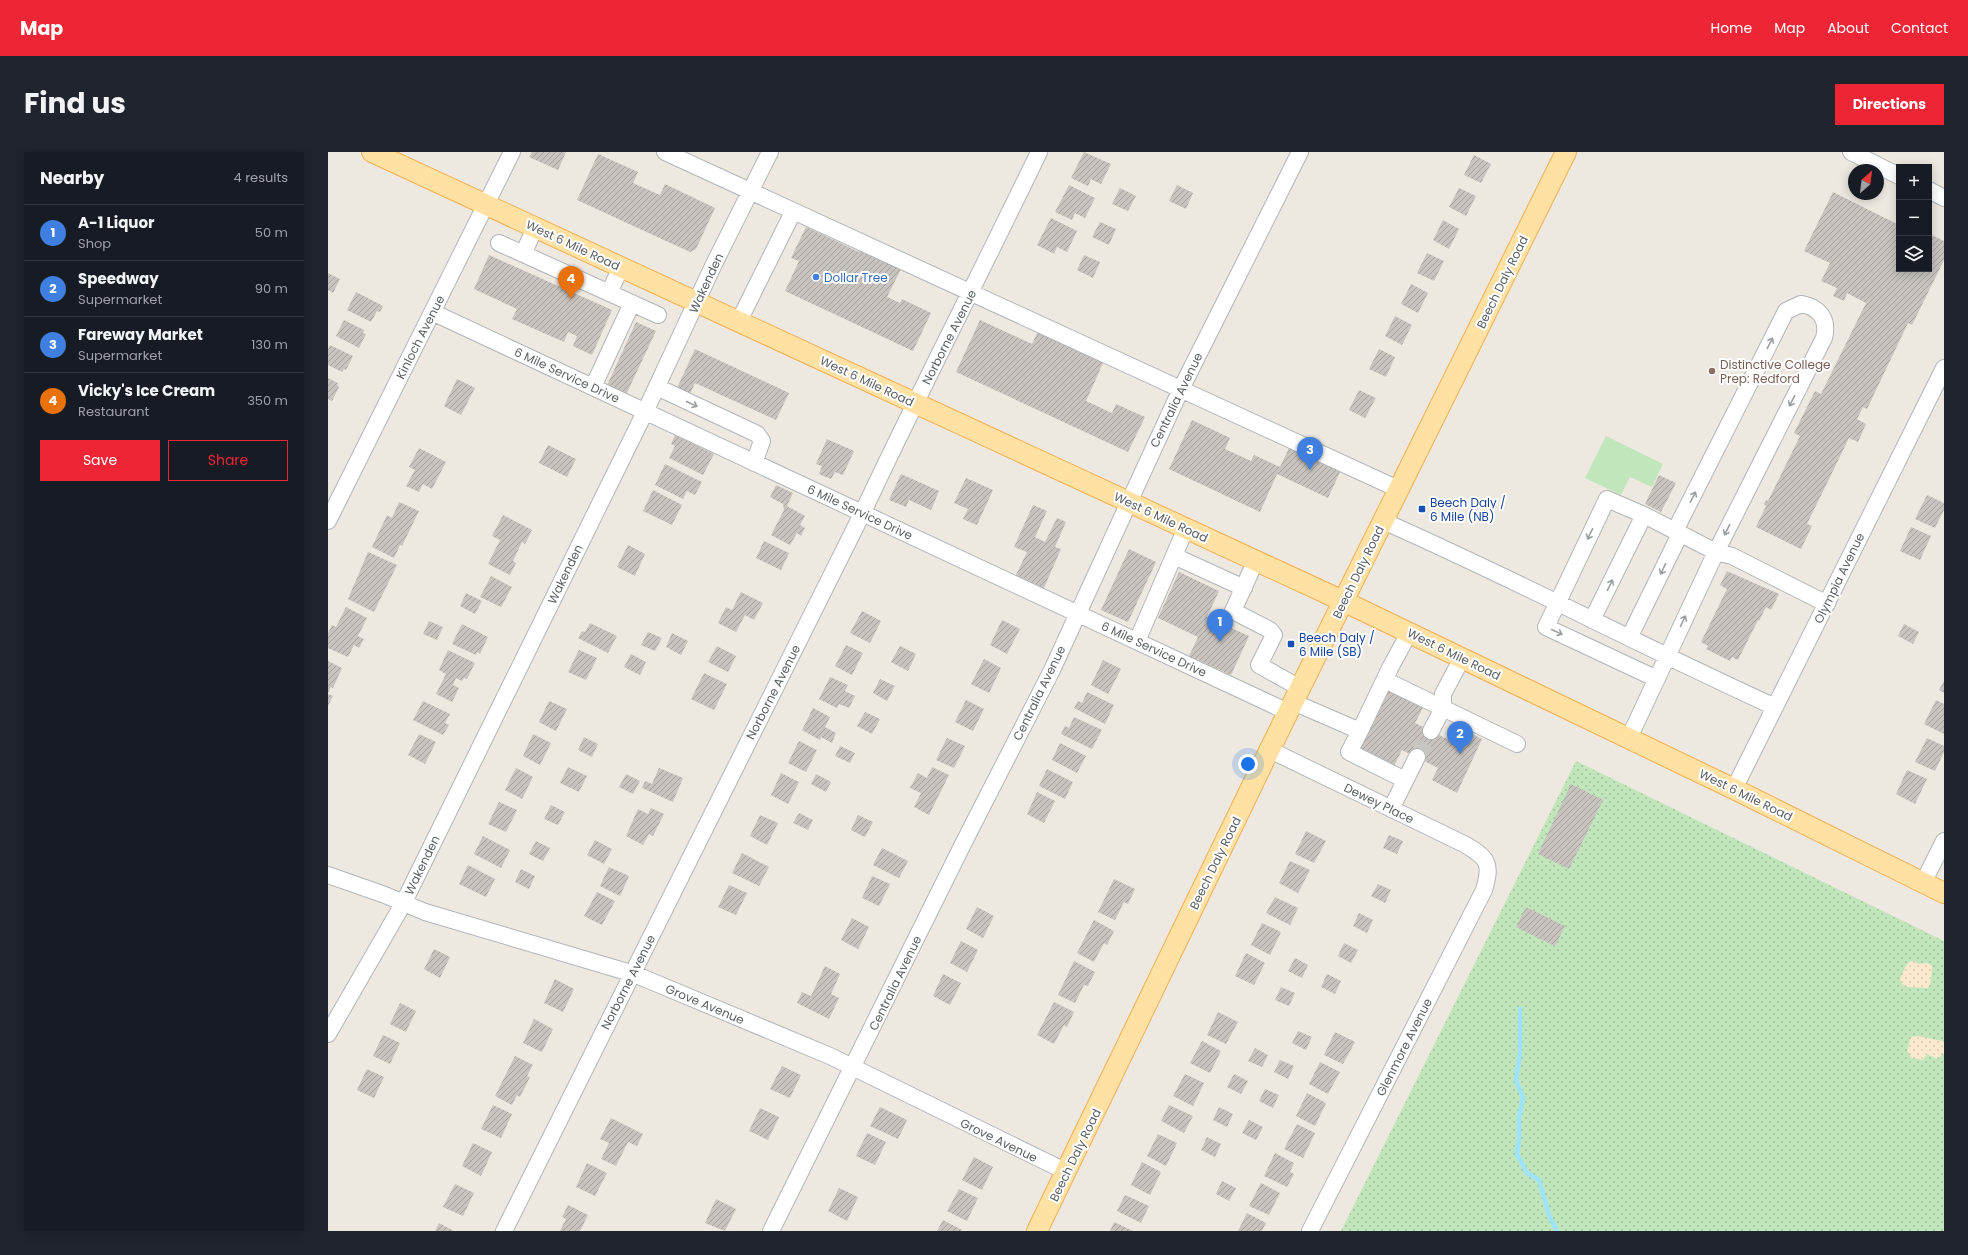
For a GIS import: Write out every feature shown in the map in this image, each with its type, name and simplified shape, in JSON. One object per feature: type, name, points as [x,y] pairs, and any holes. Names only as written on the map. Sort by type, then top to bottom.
[{"type":"main road","name":"West 6 Mile Road","points":[[372,152],[1343,601],[1734,789],[1944,893]]},
{"type":"main road","name":"Beech Daly Road","points":[[1037,1231],[1067,1172],[1343,601],[1566,152]]},
{"type":"street","name":"Kinloch Avenue","points":[[328,521],[512,152]]},
{"type":"street","points":[[665,152],[1398,489]]},
{"type":"street","name":"Wakenden","points":[[328,1034],[403,904],[645,412],[770,152]]},
{"type":"street","name":"Norborne Avenue","points":[[504,1231],[627,984],[634,974],[971,293],[1039,152]]},
{"type":"street","name":"Centralia Avenue","points":[[771,1231],[1052,670],[1181,389],[1300,152]]},
{"type":"street","points":[[1851,152],[1896,174]]},
{"type":"street","points":[[1932,192],[1944,198]]},
{"type":"street","points":[[739,321],[793,212]]},
{"type":"street","points":[[523,254],[535,228]]},
{"type":"street","points":[[499,243],[658,315]]},
{"type":"street","points":[[610,293],[621,267]]},
{"type":"street","points":[[593,387],[632,303]]},
{"type":"street","points":[[1629,638],[1678,533],[1786,311],[1801,304],[1817,309],[1822,314],[1826,322],[1824,338],[1716,552],[1629,738]]},
{"type":"street","name":"6 Mile Service Drive","points":[[432,312],[1136,641],[1294,701]]},
{"type":"street","name":"Olympia Avenue","points":[[1734,789],[1944,368]]},
{"type":"street","points":[[657,387],[757,434],[762,441],[754,463]]},
{"type":"street","points":[[1657,679],[1546,627],[1556,603],[1607,499],[1644,515],[1716,552],[1732,556],[1826,604]]},
{"type":"street","points":[[1592,620],[1644,515]]},
{"type":"street","points":[[1383,520],[1775,708]]},
{"type":"street","points":[[1136,641],[1186,528]]},
{"type":"street","points":[[1174,556],[1244,588]]},
{"type":"street","points":[[1256,560],[1233,611],[1270,630],[1274,636],[1260,666],[1294,701],[1360,731]]},
{"type":"street","points":[[1406,780],[1349,752],[1386,680],[1390,668],[1409,633]]},
{"type":"street","points":[[1431,731],[1443,708],[1443,694],[1462,658]]},
{"type":"street","points":[[1386,680],[1516,744]]},
{"type":"street","name":"Dewey Place","points":[[1270,750],[1464,844],[1478,852],[1486,860]]},
{"type":"street","points":[[1391,809],[1417,757]]},
{"type":"street","points":[[1923,883],[1944,841]]},
{"type":"street","name":"Glenmore Avenue","points":[[1310,1231],[1484,890],[1489,873],[1486,860]]},
{"type":"street","name":"Grove Avenue","points":[[328,876],[385,895],[403,904],[425,912],[634,974],[830,1056],[1067,1172]]},
{"type":"green space","points":[[1606,436],[1663,464],[1652,487],[1630,477],[1621,495],[1585,478]]},
{"type":"green space","points":[[1576,761],[1944,941],[1944,1231],[1341,1231]]},
{"type":"sand","points":[[1914,961],[1918,964],[1928,963],[1932,966],[1931,983],[1928,988],[1907,987],[1901,983],[1900,979],[1907,965],[1909,962]]},
{"type":"sand","points":[[1918,1036],[1942,1041],[1944,1043],[1944,1053],[1937,1059],[1927,1054],[1923,1060],[1912,1058],[1907,1051],[1911,1037]]},
{"type":"building","points":[[532,152],[566,152],[558,170],[529,157]]},
{"type":"building","points":[[1084,152],[1111,164],[1101,184],[1091,179],[1088,186],[1071,178]]},
{"type":"building","points":[[598,154],[638,172],[633,183],[660,195],[665,184],[715,208],[696,249],[690,252],[577,200]]},
{"type":"building","points":[[1474,155],[1491,164],[1481,183],[1464,175]]},
{"type":"building","points":[[1069,185],[1095,198],[1085,218],[1075,213],[1072,220],[1055,212]]},
{"type":"building","points":[[1177,185],[1193,193],[1186,209],[1169,201]]},
{"type":"building","points":[[1120,188],[1136,196],[1128,211],[1112,204]]},
{"type":"building","points":[[1459,188],[1476,196],[1466,216],[1449,207]]},
{"type":"building","name":"Distinctive College Prep: Redford","points":[[1833,192],[1896,224],[1896,272],[1932,272],[1932,235],[1944,241],[1944,260],[1912,325],[1908,323],[1867,409],[1863,407],[1857,419],[1866,424],[1858,442],[1849,438],[1807,524],[1812,526],[1801,549],[1756,527],[1766,506],[1764,505],[1766,500],[1768,501],[1800,436],[1794,433],[1815,391],[1821,394],[1866,303],[1847,293],[1844,301],[1833,296],[1837,288],[1821,281],[1830,263],[1804,251]]},
{"type":"building","points":[[1051,218],[1077,231],[1067,252],[1057,247],[1054,254],[1037,245]]},
{"type":"building","points":[[1443,220],[1459,229],[1449,249],[1433,240]]},
{"type":"building","points":[[1100,222],[1116,229],[1109,245],[1092,237]]},
{"type":"building","points":[[806,227],[859,252],[860,249],[901,269],[887,297],[900,303],[902,299],[931,313],[913,351],[785,291],[799,261],[791,258]]},
{"type":"building","points":[[1427,253],[1444,261],[1434,281],[1417,273]]},
{"type":"building","points":[[489,255],[612,310],[592,355],[573,346],[577,336],[568,332],[564,342],[512,319],[517,309],[474,289]]},
{"type":"building","points":[[1084,255],[1100,262],[1093,278],[1077,270]]},
{"type":"building","points":[[328,273],[340,279],[333,293],[328,290]]},
{"type":"building","points":[[1411,284],[1428,293],[1418,313],[1401,304]]},
{"type":"building","points":[[356,292],[383,306],[380,312],[377,311],[371,322],[347,310]]},
{"type":"building","points":[[1395,316],[1412,325],[1402,345],[1385,336]]},
{"type":"building","points":[[344,320],[364,330],[363,333],[366,334],[359,348],[336,336]]},
{"type":"building","points":[[980,320],[1032,344],[1038,331],[1104,361],[1086,401],[1112,413],[1116,404],[1145,417],[1128,452],[956,372]]},
{"type":"building","points":[[636,322],[656,331],[624,399],[605,390]]},
{"type":"building","points":[[330,345],[353,356],[346,370],[344,369],[342,372],[328,365],[328,349]]},
{"type":"building","points":[[695,349],[789,393],[776,420],[695,383],[690,394],[677,388]]},
{"type":"building","points":[[1379,349],[1395,357],[1386,377],[1369,369]]},
{"type":"building","points":[[328,378],[338,383],[337,385],[339,387],[332,401],[328,399]]},
{"type":"building","points":[[457,379],[475,388],[461,415],[444,406]]},
{"type":"building","points":[[1359,390],[1376,398],[1365,418],[1349,410]]},
{"type":"building","points":[[1192,420],[1230,438],[1225,449],[1251,461],[1254,455],[1280,467],[1289,448],[1340,472],[1328,498],[1277,474],[1260,512],[1169,469]]},
{"type":"building","points":[[675,435],[714,454],[703,475],[669,458],[675,446],[671,444]]},
{"type":"building","points":[[827,439],[854,451],[843,475],[835,472],[831,479],[819,474],[822,466],[816,464]]},
{"type":"building","points":[[548,445],[576,459],[567,477],[539,463]]},
{"type":"building","points":[[419,448],[446,462],[432,489],[423,484],[419,492],[406,486],[415,470],[409,467]]},
{"type":"building","points":[[665,464],[702,482],[695,495],[687,491],[683,499],[655,485]]},
{"type":"building","points":[[901,474],[939,491],[931,510],[909,500],[906,507],[889,500]]},
{"type":"building","points":[[1659,475],[1676,483],[1661,512],[1645,504]]},
{"type":"building","points":[[966,478],[993,490],[977,525],[963,519],[968,509],[954,503]]},
{"type":"building","points":[[776,485],[793,493],[787,506],[805,516],[800,525],[805,528],[801,536],[797,533],[790,545],[771,535],[784,510],[783,504],[770,497]]},
{"type":"building","points":[[653,490],[682,505],[672,525],[643,511]]},
{"type":"building","points":[[1927,495],[1944,503],[1944,510],[1935,528],[1915,519]]},
{"type":"building","points":[[399,502],[419,511],[402,546],[400,545],[394,558],[372,547],[387,515],[392,518]]},
{"type":"building","points":[[1033,505],[1047,511],[1035,537],[1045,542],[1057,518],[1066,522],[1055,547],[1061,549],[1043,590],[1015,577],[1027,552],[1014,547]]},
{"type":"building","points":[[503,515],[532,530],[525,544],[522,542],[513,561],[516,563],[510,575],[488,564],[500,540],[492,536]]},
{"type":"building","points":[[1911,527],[1931,536],[1920,560],[1900,551]]},
{"type":"building","points":[[764,541],[789,553],[781,570],[756,558]]},
{"type":"building","points":[[628,545],[645,554],[635,576],[617,567]]},
{"type":"building","points":[[1129,549],[1156,562],[1128,622],[1101,610]]},
{"type":"building","points":[[368,552],[397,565],[374,612],[348,599]]},
{"type":"building","points":[[1727,571],[1779,594],[1771,610],[1766,607],[1738,660],[1732,657],[1730,661],[1706,649],[1708,646],[1701,642],[1727,589],[1720,585]]},
{"type":"building","points":[[1179,572],[1219,591],[1207,617],[1249,636],[1231,675],[1189,656],[1198,637],[1158,618]]},
{"type":"building","points":[[491,576],[512,587],[501,607],[480,597]]},
{"type":"building","points":[[741,592],[763,603],[754,620],[745,615],[736,632],[718,623],[726,607],[732,610]]},
{"type":"building","points":[[466,593],[482,601],[475,614],[460,606]]},
{"type":"building","points":[[346,607],[367,618],[358,636],[364,639],[359,648],[354,645],[348,657],[328,648],[328,633],[332,625],[336,627]]},
{"type":"building","points":[[862,611],[881,621],[870,643],[850,633]]},
{"type":"building","points":[[1002,620],[1020,629],[1007,654],[990,645]]},
{"type":"building","points":[[429,621],[443,627],[437,640],[423,634]]},
{"type":"building","points":[[590,623],[617,636],[608,653],[578,638],[582,631],[585,632]]},
{"type":"building","points":[[462,624],[488,637],[480,654],[477,652],[476,655],[452,644]]},
{"type":"building","points":[[1904,624],[1919,632],[1913,644],[1898,636]]},
{"type":"building","points":[[648,632],[662,638],[655,651],[641,645]]},
{"type":"building","points":[[672,633],[688,641],[681,655],[666,647]]},
{"type":"building","points":[[846,645],[863,653],[852,675],[835,666]]},
{"type":"building","points":[[717,646],[736,656],[728,672],[708,662]]},
{"type":"building","points":[[900,646],[916,654],[908,671],[891,662]]},
{"type":"building","points":[[448,650],[475,663],[467,679],[464,678],[462,681],[456,678],[453,685],[459,688],[452,702],[436,694],[446,674],[439,670]]},
{"type":"building","points":[[579,650],[597,658],[586,680],[568,672]]},
{"type":"building","points":[[631,654],[646,662],[640,675],[624,667]]},
{"type":"building","points":[[984,659],[1001,668],[989,693],[971,684]]},
{"type":"building","points":[[1103,660],[1121,669],[1108,694],[1091,685]]},
{"type":"building","points":[[328,661],[342,668],[333,688],[331,687],[328,693]]},
{"type":"building","points":[[704,673],[727,684],[714,710],[691,699]]},
{"type":"building","points":[[830,677],[848,685],[845,691],[855,696],[849,708],[839,704],[837,708],[819,699]]},
{"type":"building","points":[[880,679],[895,686],[887,701],[873,693]]},
{"type":"building","points":[[1944,681],[1944,693],[1939,690]]},
{"type":"building","points":[[1391,687],[1425,704],[1415,723],[1451,741],[1458,727],[1482,739],[1457,793],[1432,780],[1438,768],[1402,750],[1393,768],[1359,751]]},
{"type":"building","points":[[1087,692],[1114,705],[1105,724],[1074,708],[1078,701],[1082,703]]},
{"type":"building","points":[[328,694],[333,696],[328,706]]},
{"type":"building","points":[[966,700],[984,709],[973,731],[955,722]]},
{"type":"building","points":[[1936,700],[1944,704],[1944,734],[1924,724]]},
{"type":"building","points":[[423,701],[450,714],[445,723],[449,725],[443,735],[413,720]]},
{"type":"building","points":[[549,701],[567,709],[556,731],[539,722]]},
{"type":"building","points":[[813,708],[830,717],[825,727],[836,733],[832,743],[821,737],[820,740],[802,730]]},
{"type":"building","points":[[865,712],[880,719],[872,734],[857,726]]},
{"type":"building","points":[[1074,717],[1102,730],[1092,749],[1061,734],[1065,726],[1069,728]]},
{"type":"building","points":[[419,734],[436,742],[425,764],[408,755]]},
{"type":"building","points":[[533,734],[551,743],[540,765],[523,756]]},
{"type":"building","points":[[584,737],[598,744],[592,757],[578,750]]},
{"type":"building","points":[[947,738],[965,746],[954,768],[936,760]]},
{"type":"building","points":[[1927,738],[1944,746],[1944,752],[1935,771],[1915,762]]},
{"type":"building","points":[[799,741],[817,750],[806,772],[788,763]]},
{"type":"building","points":[[1060,743],[1086,756],[1077,773],[1052,760]]},
{"type":"building","points":[[840,746],[855,753],[850,763],[835,756]]},
{"type":"building","points":[[568,767],[587,776],[579,792],[560,783]]},
{"type":"building","points":[[932,767],[949,775],[929,815],[914,807],[921,793],[910,788],[918,773],[927,778]]},
{"type":"building","points":[[516,768],[533,777],[522,799],[505,790]]},
{"type":"building","points":[[659,768],[683,778],[673,802],[642,788],[645,781],[652,784]]},
{"type":"building","points":[[1047,769],[1073,782],[1065,799],[1039,786]]},
{"type":"building","points":[[1907,770],[1927,779],[1915,804],[1896,794]]},
{"type":"building","points":[[781,773],[799,782],[788,804],[771,795]]},
{"type":"building","points":[[626,774],[640,781],[633,794],[619,787]]},
{"type":"building","points":[[816,774],[831,782],[826,792],[811,784]]},
{"type":"building","points":[[1571,784],[1603,800],[1569,869],[1538,854]]},
{"type":"building","points":[[1037,792],[1055,801],[1044,823],[1027,814]]},
{"type":"building","points":[[499,802],[517,810],[506,832],[488,824]]},
{"type":"building","points":[[551,805],[565,812],[558,825],[544,819]]},
{"type":"building","points":[[651,808],[664,814],[653,836],[649,834],[643,845],[626,836],[638,809],[648,814]]},
{"type":"building","points":[[799,813],[813,820],[808,830],[793,823]]},
{"type":"building","points":[[760,815],[778,823],[767,845],[750,836]]},
{"type":"building","points":[[858,815],[873,822],[865,837],[851,830]]},
{"type":"building","points":[[1306,831],[1326,841],[1314,863],[1295,854]]},
{"type":"building","points":[[1389,835],[1403,841],[1397,854],[1383,848]]},
{"type":"building","points":[[483,836],[510,850],[501,868],[474,854]]},
{"type":"building","points":[[595,840],[612,849],[604,864],[587,855]]},
{"type":"building","points":[[536,841],[550,848],[543,861],[529,854]]},
{"type":"building","points":[[882,848],[908,861],[899,878],[873,865]]},
{"type":"building","points":[[742,853],[769,867],[759,886],[732,873]]},
{"type":"building","points":[[1290,861],[1310,870],[1298,893],[1279,883]]},
{"type":"building","points":[[468,865],[495,879],[486,897],[459,884]]},
{"type":"building","points":[[609,867],[629,876],[620,896],[600,886]]},
{"type":"building","points":[[521,869],[535,876],[529,889],[515,882]]},
{"type":"building","points":[[872,876],[890,884],[879,906],[862,898]]},
{"type":"building","points":[[1114,879],[1135,889],[1128,904],[1124,902],[1115,920],[1098,912]]},
{"type":"building","points":[[1378,884],[1391,890],[1385,903],[1371,896]]},
{"type":"building","points":[[729,885],[747,893],[736,915],[718,907]]},
{"type":"building","points":[[597,892],[615,901],[602,925],[584,916]]},
{"type":"building","points":[[1275,897],[1298,908],[1290,925],[1266,913]]},
{"type":"building","points":[[977,907],[994,916],[983,938],[966,929]]},
{"type":"building","points":[[1526,907],[1565,926],[1555,946],[1516,927]]},
{"type":"building","points":[[1359,913],[1373,920],[1367,933],[1353,926]]},
{"type":"building","points":[[852,918],[869,927],[858,949],[841,940]]},
{"type":"building","points":[[1094,920],[1114,931],[1107,945],[1104,943],[1094,962],[1077,953]]},
{"type":"building","points":[[1262,923],[1281,932],[1270,955],[1251,945]]},
{"type":"building","points":[[961,941],[978,950],[967,972],[950,963]]},
{"type":"building","points":[[1344,943],[1358,950],[1351,963],[1338,956]]},
{"type":"building","points":[[434,949],[450,957],[440,978],[424,969]]},
{"type":"building","points":[[1246,953],[1265,963],[1254,985],[1235,976]]},
{"type":"building","points":[[1295,958],[1308,965],[1302,978],[1288,971]]},
{"type":"building","points":[[1074,961],[1095,972],[1088,986],[1084,985],[1075,1003],[1058,995]]},
{"type":"building","points":[[825,966],[840,974],[831,994],[839,998],[829,1019],[797,1003],[802,992],[811,996]]},
{"type":"building","points":[[943,974],[961,983],[950,1005],[933,996]]},
{"type":"building","points":[[1327,974],[1341,981],[1335,994],[1321,987]]},
{"type":"building","points":[[555,979],[574,989],[563,1012],[544,1003]]},
{"type":"building","points":[[1281,987],[1295,993],[1289,1006],[1275,1000]]},
{"type":"building","points":[[1054,1002],[1074,1012],[1067,1027],[1064,1025],[1054,1044],[1037,1035]]},
{"type":"building","points":[[400,1003],[416,1011],[406,1032],[390,1024]]},
{"type":"building","points":[[1218,1012],[1238,1022],[1226,1044],[1207,1035]]},
{"type":"building","points":[[534,1019],[553,1029],[542,1052],[523,1043]]},
{"type":"building","points":[[1298,1031],[1312,1037],[1306,1050],[1292,1043]]},
{"type":"building","points":[[1335,1032],[1355,1042],[1343,1064],[1324,1055]]},
{"type":"building","points":[[383,1035],[400,1043],[390,1064],[373,1056]]},
{"type":"building","points":[[1202,1041],[1221,1051],[1210,1073],[1190,1063]]},
{"type":"building","points":[[1255,1048],[1268,1055],[1262,1067],[1248,1061]]},
{"type":"building","points":[[515,1056],[533,1065],[527,1076],[530,1077],[520,1097],[517,1095],[512,1105],[495,1096]]},
{"type":"building","points":[[1280,1060],[1294,1066],[1288,1079],[1274,1072]]},
{"type":"building","points":[[1320,1062],[1340,1072],[1328,1094],[1309,1084]]},
{"type":"building","points":[[782,1066],[801,1075],[790,1098],[770,1089]]},
{"type":"building","points":[[367,1069],[384,1077],[374,1098],[357,1090]]},
{"type":"building","points":[[1185,1074],[1204,1083],[1193,1106],[1173,1096]]},
{"type":"building","points":[[1234,1074],[1248,1081],[1241,1094],[1227,1087]]},
{"type":"building","points":[[1265,1089],[1279,1095],[1273,1108],[1259,1101]]},
{"type":"building","points":[[1307,1093],[1326,1103],[1315,1126],[1296,1116]]},
{"type":"building","points":[[493,1105],[512,1114],[501,1138],[481,1129]]},
{"type":"building","points":[[1169,1105],[1193,1116],[1184,1133],[1161,1121]]},
{"type":"building","points":[[880,1107],[907,1120],[898,1139],[870,1126]]},
{"type":"building","points":[[1219,1107],[1233,1114],[1227,1127],[1213,1120]]},
{"type":"building","points":[[760,1108],[779,1117],[768,1140],[749,1131]]},
{"type":"building","points":[[611,1118],[643,1134],[637,1146],[628,1142],[616,1166],[601,1159],[609,1143],[600,1139]]},
{"type":"building","points":[[1249,1120],[1263,1127],[1256,1140],[1242,1133]]},
{"type":"building","points":[[1297,1124],[1315,1133],[1303,1158],[1284,1149]]},
{"type":"building","points":[[867,1133],[886,1142],[875,1165],[856,1156]]},
{"type":"building","points":[[1158,1134],[1177,1143],[1166,1166],[1147,1156]]},
{"type":"building","points":[[1207,1137],[1221,1144],[1215,1157],[1201,1150]]},
{"type":"building","points":[[473,1143],[492,1152],[481,1176],[462,1166]]},
{"type":"building","points":[[1275,1153],[1294,1163],[1290,1172],[1294,1174],[1287,1187],[1264,1176]]},
{"type":"building","points":[[974,1157],[993,1167],[982,1190],[962,1180]]},
{"type":"building","points":[[1142,1162],[1161,1172],[1150,1195],[1131,1185]]},
{"type":"building","points":[[587,1163],[607,1173],[595,1196],[576,1187]]},
{"type":"building","points":[[1222,1181],[1236,1188],[1229,1201],[1216,1194]]},
{"type":"building","points":[[1261,1183],[1280,1193],[1269,1215],[1249,1206]]},
{"type":"building","points":[[455,1184],[474,1193],[463,1216],[443,1207]]},
{"type":"building","points":[[839,1188],[858,1197],[847,1221],[828,1211]]},
{"type":"building","points":[[959,1189],[978,1198],[967,1221],[947,1211]]},
{"type":"building","points":[[1125,1195],[1149,1206],[1141,1223],[1117,1211]]},
{"type":"building","points":[[716,1199],[736,1209],[725,1231],[705,1223]]},
{"type":"building","points":[[568,1205],[588,1215],[580,1231],[560,1231],[566,1219],[562,1217]]},
{"type":"building","points":[[1247,1213],[1266,1223],[1262,1231],[1238,1231]]},
{"type":"building","points":[[943,1220],[962,1230],[937,1231]]},
{"type":"building","points":[[1114,1222],[1133,1231],[1110,1231]]},
{"type":"building","points":[[439,1223],[454,1231],[435,1231]]},
{"type":"waterway","points":[[1520,1009],[1520,1053],[1516,1080],[1523,1098],[1519,1117],[1517,1154],[1527,1173],[1539,1180],[1549,1215],[1557,1231]]},
{"type":"tunnel","points":[[1417,757],[1431,731]]},
{"type":"place","name":"Dollar Tree","points":[[816,277]]},
{"type":"place","name":"Vicky's Ice Cream","points":[[571,299]]},
{"type":"place","name":"Distinctive College Prep: Redford","points":[[1712,371]]},
{"type":"place","name":"Fareway Market","points":[[1310,470]]},
{"type":"place","name":"Beech Daly / 6 Mile (NB)","points":[[1422,509]]},
{"type":"place","name":"A-1 Liquor","points":[[1220,642]]},
{"type":"place","name":"Beech Daly / 6 Mile (SB)","points":[[1291,644]]},
{"type":"place","name":"Speedway","points":[[1460,754]]}]
